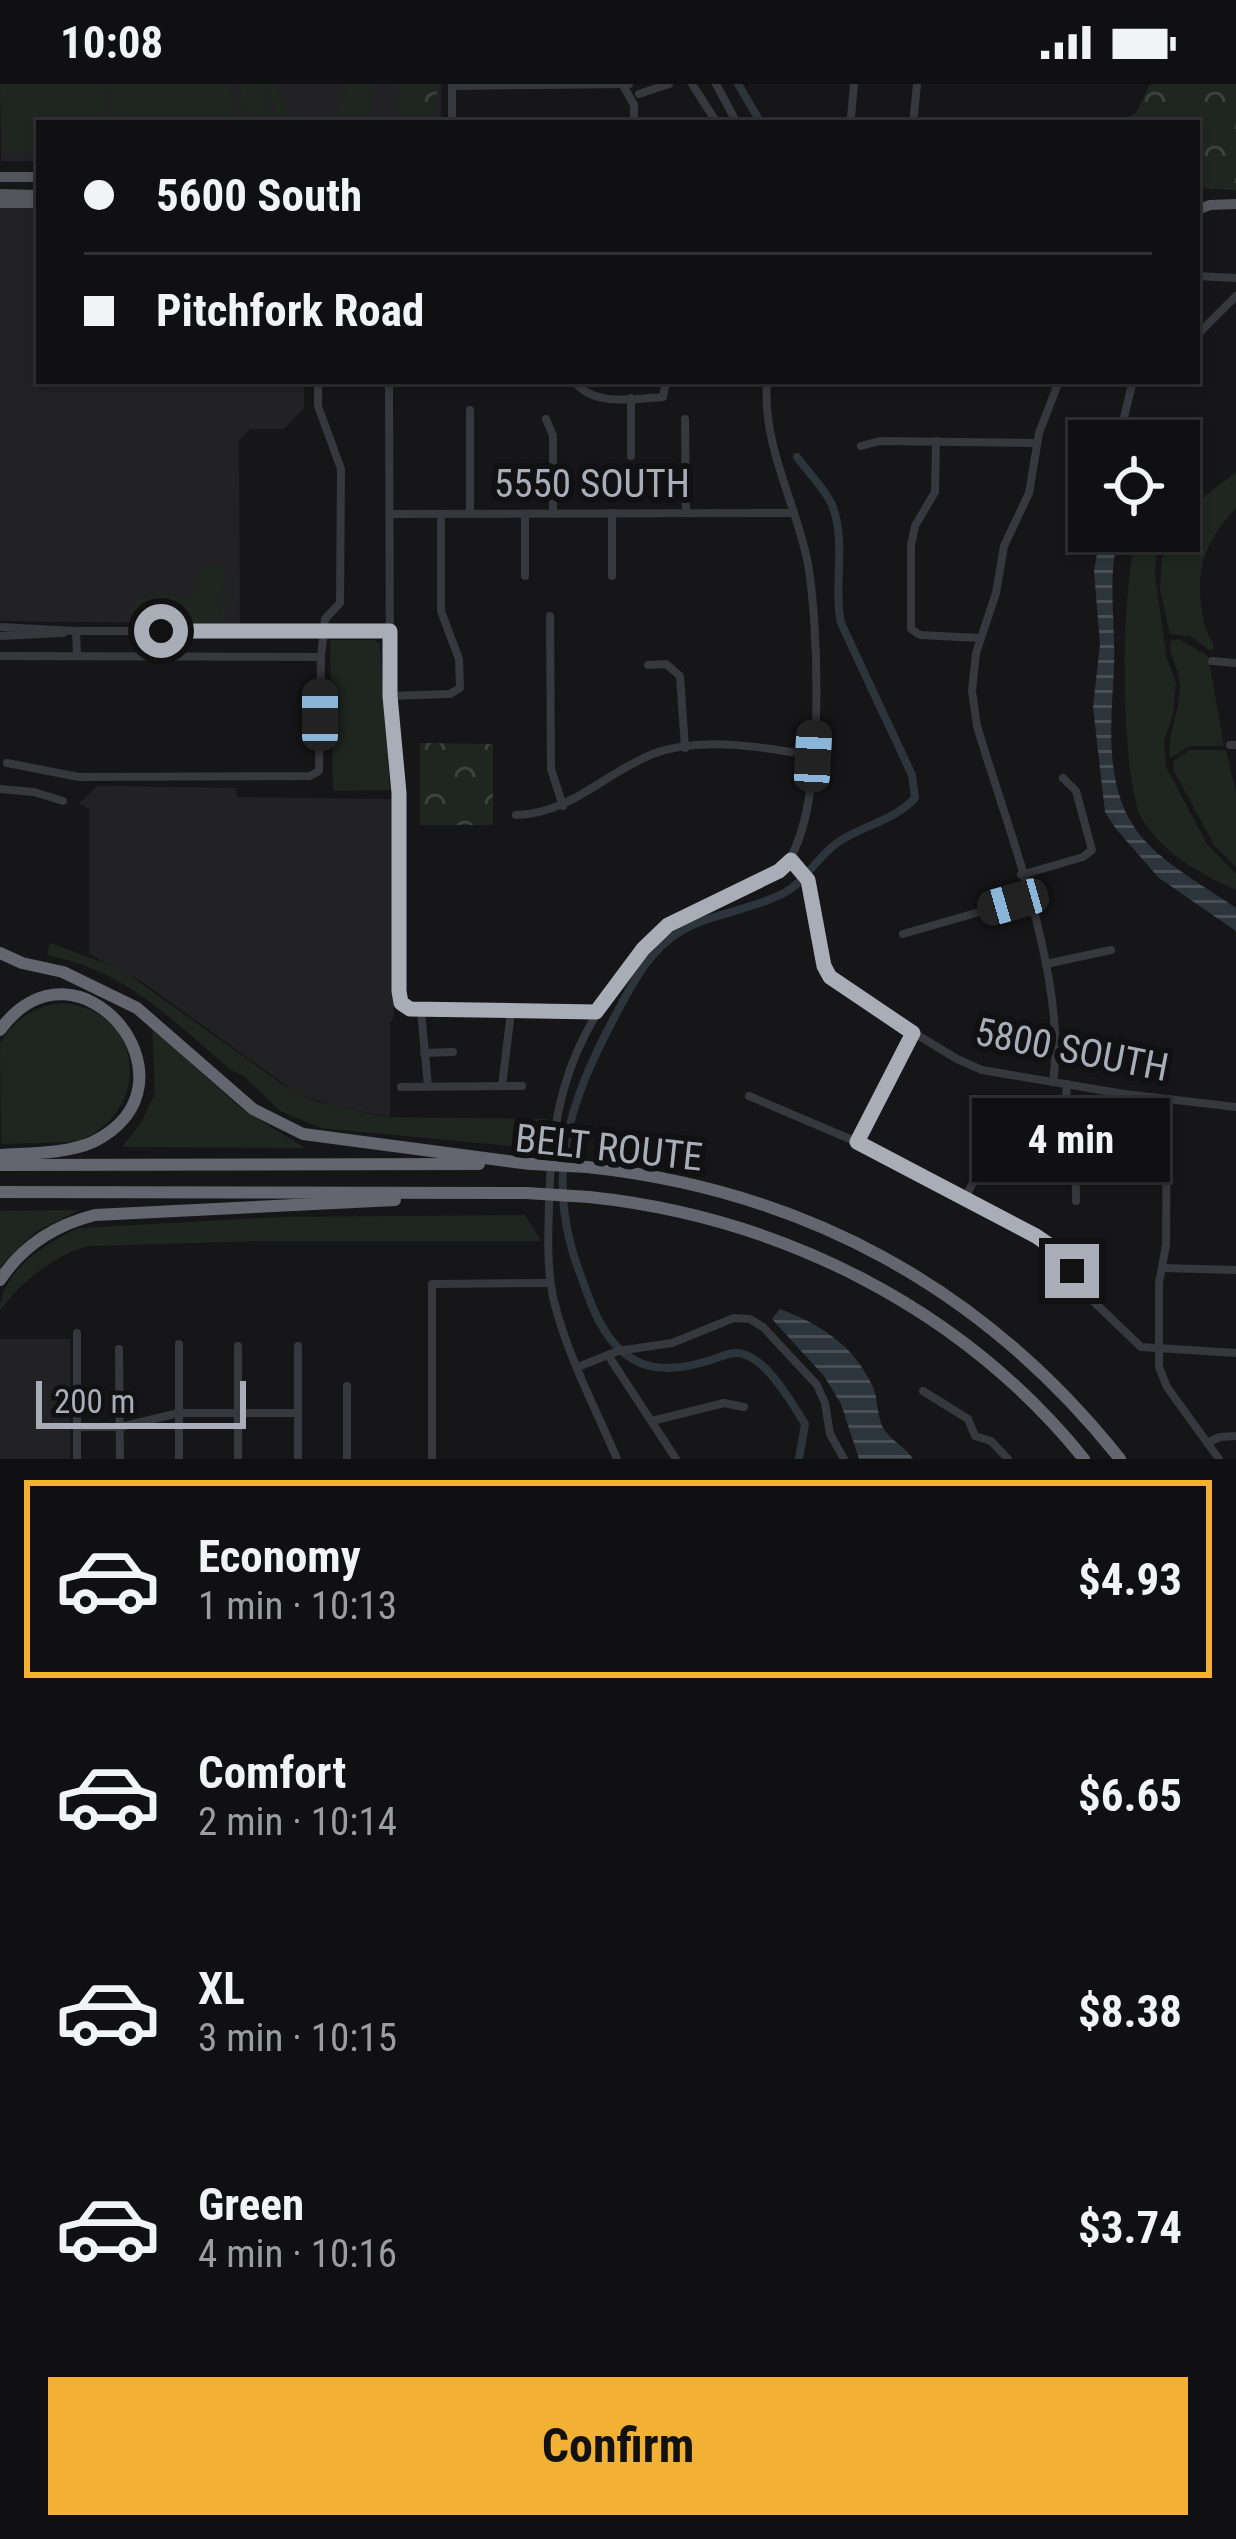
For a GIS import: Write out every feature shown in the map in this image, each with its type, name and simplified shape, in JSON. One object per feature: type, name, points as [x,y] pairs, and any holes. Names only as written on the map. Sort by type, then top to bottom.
[{"type":"highway","points":[[0,953],[63,972],[137,1008],[253,1109],[303,1134],[531,1164]]},
{"type":"highway","points":[[0,964],[22,963]]},
{"type":"highway","points":[[0,1030],[21,1008],[39,1000],[59,995],[86,999],[123,1025],[136,1050],[139,1070],[129,1109],[97,1140],[2,1160]]},
{"type":"highway","name":"BELT ROUTE","points":[[2,1160],[531,1164],[640,1173],[738,1195],[831,1229],[937,1288],[1002,1336],[1120,1459]]},
{"type":"highway","points":[[0,1280],[35,1241],[95,1215],[476,1193]]},
{"type":"highway","name":"BELT ROUTE","points":[[1,1196],[526,1193],[660,1206],[722,1221],[810,1253],[931,1320],[996,1367],[1084,1459]]},
{"type":"main road","points":[[0,177],[36,177]]},
{"type":"main road","points":[[0,198],[36,199]]},
{"type":"main road","points":[[1203,207],[1236,204]]},
{"type":"street","points":[[635,97],[651,84]]},
{"type":"street","points":[[635,97],[669,84]]},
{"type":"street","points":[[692,84],[715,120]]},
{"type":"street","points":[[716,84],[735,120]]},
{"type":"street","points":[[850,118],[854,84]]},
{"type":"street","points":[[914,115],[916,84]]},
{"type":"street","points":[[452,120],[452,86],[627,85],[635,97],[634,120]]},
{"type":"street","points":[[1200,276],[1236,278]]},
{"type":"street","points":[[1200,332],[1236,296]]},
{"type":"street","points":[[7,763],[79,777],[316,774],[321,764],[326,615],[340,603],[341,469],[318,406],[318,384]]},
{"type":"street","points":[[389,384],[390,696],[398,764],[399,991],[404,1006],[421,1011],[596,1012]]},
{"type":"street","points":[[577,384],[593,398],[663,398],[665,384]]},
{"type":"street","points":[[617,1459],[558,1317],[550,1283],[548,1216],[555,1115],[564,1080],[596,1012],[643,949],[668,925],[779,871],[791,860],[808,803],[816,692],[812,597],[794,513],[770,436],[767,384]]},
{"type":"street","points":[[1053,1082],[1053,1010],[1046,964],[975,717],[973,672],[996,593],[1006,536],[1031,486],[1037,443],[1058,384]]},
{"type":"street","points":[[1125,420],[1133,384]]},
{"type":"street","points":[[631,398],[631,456]]},
{"type":"street","points":[[470,410],[470,514]]},
{"type":"street","points":[[546,418],[553,436],[553,514]]},
{"type":"street","points":[[686,419],[686,513]]},
{"type":"street","points":[[861,446],[880,441],[1037,443]]},
{"type":"street","points":[[936,441],[934,492],[915,526],[911,545],[912,632],[980,638]]},
{"type":"street","points":[[612,513],[612,576]]},
{"type":"street","name":"5550 SOUTH","points":[[390,514],[794,513]]},
{"type":"street","points":[[390,696],[450,694],[460,688],[459,659],[442,616],[441,514]]},
{"type":"street","points":[[525,514],[525,576]]},
{"type":"street","points":[[550,616],[551,769],[563,806]]},
{"type":"street","points":[[0,627],[390,631]]},
{"type":"street","points":[[0,637],[76,631]]},
{"type":"street","points":[[76,631],[77,656]]},
{"type":"street","points":[[0,656],[321,657]]},
{"type":"street","points":[[1212,661],[1236,663]]},
{"type":"street","points":[[648,665],[666,664],[680,676],[685,748]]},
{"type":"street","points":[[516,815],[542,814],[563,806],[641,759],[685,748],[761,747],[813,756]]},
{"type":"street","points":[[1021,875],[1092,850],[1076,791],[1063,778]]},
{"type":"street","points":[[0,789],[63,801]]},
{"type":"street","name":"5800 SOUTH","points":[[791,860],[808,880],[830,977],[913,1033],[982,1070],[1236,1107]]},
{"type":"street","points":[[903,934],[1028,898]]},
{"type":"street","points":[[1046,964],[1111,950]]},
{"type":"street","points":[[421,1011],[428,1086]]},
{"type":"street","points":[[502,1086],[511,1012]]},
{"type":"street","points":[[857,1142],[913,1033]]},
{"type":"street","points":[[424,1052],[453,1052]]},
{"type":"street","points":[[1067,1084],[1066,1099],[1075,1121],[1076,1201]]},
{"type":"street","points":[[401,1087],[522,1086]]},
{"type":"street","points":[[749,1096],[857,1142],[1051,1245],[1086,1293],[1135,1342],[1159,1349],[1236,1353]]},
{"type":"street","points":[[1166,1100],[1166,1245],[1159,1349],[1164,1382],[1219,1459]]},
{"type":"street","points":[[964,1198],[975,1178]]},
{"type":"street","points":[[1162,1268],[1236,1270]]},
{"type":"street","points":[[432,1459],[432,1284],[550,1283]]},
{"type":"street","points":[[578,1367],[613,1353],[672,1343],[734,1318],[757,1322],[817,1385],[830,1434],[844,1459]]},
{"type":"street","points":[[76,1333],[77,1459]]},
{"type":"street","points":[[178,1459],[179,1345]]},
{"type":"street","points":[[238,1346],[238,1459]]},
{"type":"street","points":[[298,1346],[298,1459]]},
{"type":"street","points":[[119,1349],[120,1459]]},
{"type":"street","points":[[613,1353],[676,1459]]},
{"type":"street","points":[[347,1386],[347,1459]]},
{"type":"street","points":[[923,1391],[968,1419],[975,1436],[991,1441],[1008,1459]]},
{"type":"street","points":[[652,1420],[724,1403],[744,1407]]},
{"type":"street","points":[[77,1427],[120,1427],[178,1413],[298,1413]]},
{"type":"street","points":[[1208,1443],[1236,1436]]},
{"type":"shaded area","points":[[0,84],[441,84],[441,120],[36,120],[36,161],[1,161]]},
{"type":"shaded area","points":[[0,207],[36,208],[36,384],[304,384],[304,408],[284,429],[250,429],[239,441],[240,624],[0,621]]},
{"type":"shaded area","points":[[1097,552],[1116,552],[1111,736],[1122,804],[1147,843],[1236,908],[1236,931],[1159,878],[1105,812],[1093,707],[1100,644],[1094,571]]},
{"type":"shaded area","points":[[98,786],[236,788],[237,797],[393,799],[390,1117],[329,1105],[295,1092],[141,981],[89,954],[89,809],[79,803]]},
{"type":"shaded area","points":[[780,1309],[822,1329],[856,1359],[873,1387],[883,1427],[913,1459],[859,1459],[841,1404],[824,1376],[772,1319]]},
{"type":"shaded area","points":[[0,1339],[70,1339],[70,1459],[0,1459]]},
{"type":"green space","points":[[0,84],[105,84],[113,120],[36,120],[36,153],[3,152]]},
{"type":"green space","points":[[107,84],[230,84],[234,120],[118,120]]},
{"type":"green space","points":[[241,84],[267,85],[266,110],[274,111],[269,84],[278,84],[289,112],[304,120],[245,120],[246,111],[240,110]]},
{"type":"green space","points":[[346,84],[372,86],[372,120],[320,120],[334,112]]},
{"type":"green space","points":[[398,84],[437,84],[436,120],[398,120]]},
{"type":"green space","points":[[1150,84],[1236,84],[1236,190],[1200,188],[1200,120],[1122,120],[1136,113]]},
{"type":"green space","points":[[1236,472],[1236,508],[1208,547],[1201,575],[1204,623],[1214,649],[1210,650],[1190,636],[1170,634],[1160,589],[1165,552],[1200,552],[1200,503]]},
{"type":"green space","points":[[1159,552],[1155,575],[1167,659],[1176,683],[1164,741],[1166,767],[1207,844],[1236,874],[1236,890],[1171,852],[1141,817],[1134,795],[1125,674],[1133,553]]},
{"type":"green space","points":[[208,565],[226,566],[218,623],[230,570],[223,623],[141,624],[133,620],[133,598],[195,595],[200,573]]},
{"type":"green space","points":[[1179,639],[1208,656],[1224,746],[1190,746],[1170,758],[1180,687],[1170,647],[1171,641]]},
{"type":"green space","points":[[330,640],[380,644],[390,790],[333,791]]},
{"type":"green space","points":[[420,743],[493,744],[493,825],[420,825]]},
{"type":"green space","points":[[1190,750],[1226,750],[1236,793],[1236,867],[1214,845],[1173,769],[1174,761]]},
{"type":"green space","points":[[50,943],[121,969],[285,1086],[317,1102],[385,1117],[547,1119],[541,1139],[530,1148],[321,1128],[280,1111],[244,1076],[125,985],[47,955]]},
{"type":"green space","points":[[60,1003],[89,1009],[110,1023],[130,1064],[128,1087],[118,1109],[101,1128],[76,1142],[1,1144],[0,1043],[26,1016]]},
{"type":"green space","points":[[152,1028],[241,1108],[305,1148],[122,1147],[155,1093]]},
{"type":"green space","points":[[79,1210],[35,1232],[0,1267],[0,1211]]},
{"type":"green space","points":[[525,1215],[541,1241],[89,1246],[39,1271],[0,1311],[8,1284],[27,1260],[79,1228],[281,1217]]},
{"type":"waterway","points":[[738,84],[759,120]]},
{"type":"waterway","points":[[797,457],[832,505],[839,534],[841,623],[912,775],[915,798],[837,843],[784,893],[693,925],[660,948],[642,969],[598,1048],[574,1111],[563,1174],[570,1241],[607,1334],[629,1357],[654,1367],[681,1367],[733,1353],[755,1360],[780,1385],[805,1424],[799,1459]]},
{"type":"route","points":[[161,631],[390,631],[390,696],[399,793],[399,991],[401,1003],[410,1009],[596,1012],[643,949],[668,925],[779,871],[791,860],[808,880],[830,977],[913,1033],[857,1142],[1036,1236],[1058,1251],[1072,1271]]}]
